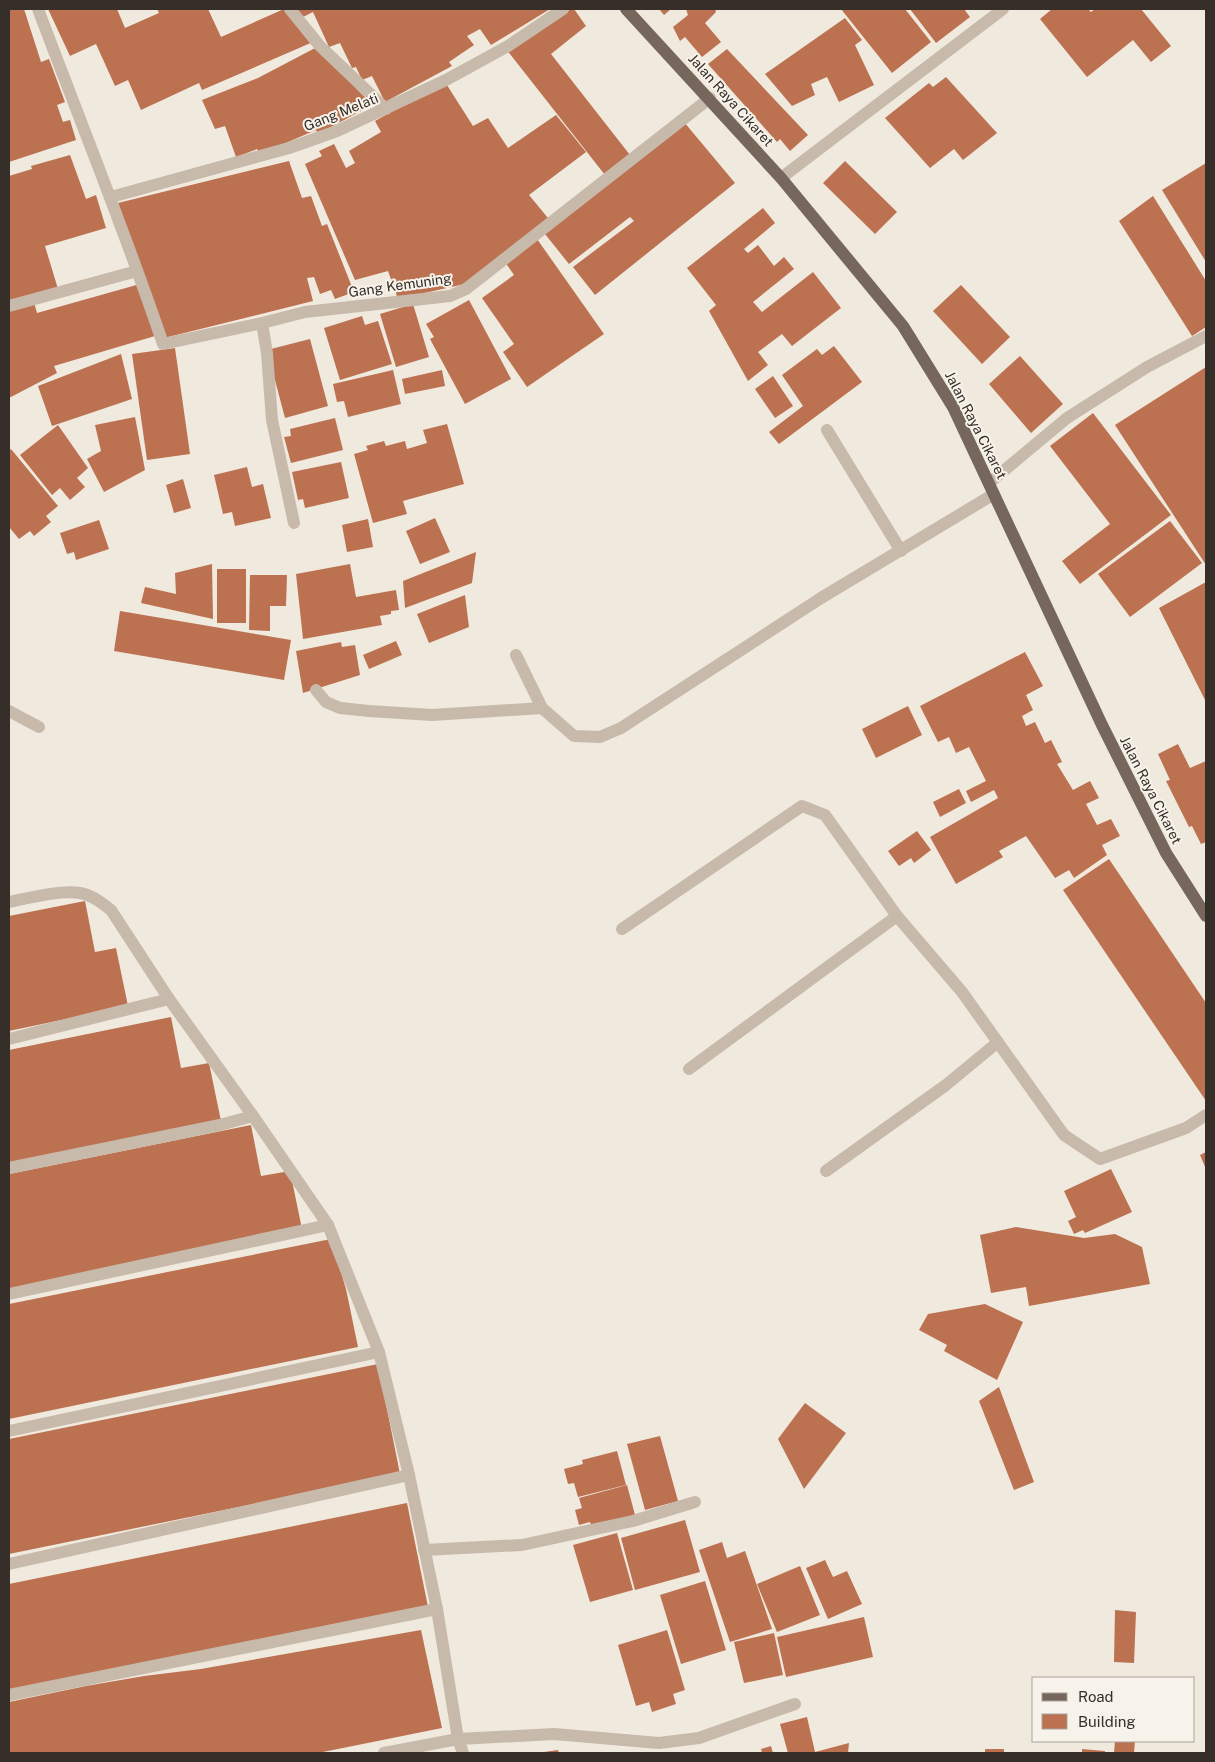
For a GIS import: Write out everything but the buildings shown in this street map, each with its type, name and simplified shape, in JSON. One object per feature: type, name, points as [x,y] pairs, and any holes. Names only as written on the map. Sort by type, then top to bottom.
[{"type":"main road","name":"Jalan Raya Cikaret","points":[[626,9],[710,98],[781,178],[903,326],[952,407],[1106,734],[1166,853],[1206,916]]},
{"type":"street","points":[[9,306],[137,271],[111,197],[87,140],[38,9]]},
{"type":"street","points":[[290,9],[319,44],[386,109]]},
{"type":"street","name":"Gang Melati","points":[[111,197],[289,148],[337,131],[446,80],[508,46],[563,9]]},
{"type":"street","points":[[781,178],[1003,9]]},
{"type":"street","name":"Gang Kemuning","points":[[137,271],[163,344],[305,312],[450,296],[466,289],[710,98]]},
{"type":"street","points":[[262,323],[267,353],[272,420],[294,523]]},
{"type":"street","points":[[516,655],[542,708],[574,736],[600,737],[621,728],[822,598],[901,551],[992,489],[1067,418],[1146,367],[1206,336]]},
{"type":"street","points":[[827,430],[901,551]]},
{"type":"street","points":[[316,690],[326,702],[340,708],[369,711],[432,715],[542,708]]},
{"type":"street","points":[[9,711],[39,728]]},
{"type":"street","points":[[622,929],[802,806],[824,815],[897,916],[962,992],[1064,1135],[1100,1159],[1186,1128],[1206,1115]]},
{"type":"street","points":[[9,902],[43,895],[80,893],[97,899],[111,910],[169,999],[328,1225],[378,1352],[409,1475],[437,1609],[458,1739],[463,1753]]},
{"type":"street","points":[[688,1070],[897,916]]},
{"type":"street","points":[[9,1038],[169,999]]},
{"type":"street","points":[[826,1171],[946,1085],[998,1042]]},
{"type":"street","points":[[9,1168],[220,1125],[253,1116]]},
{"type":"street","points":[[9,1294],[328,1225]]},
{"type":"street","points":[[9,1431],[378,1352]]},
{"type":"street","points":[[9,1564],[409,1475]]},
{"type":"street","points":[[424,1550],[522,1545],[633,1521],[695,1502]]},
{"type":"street","points":[[9,1695],[437,1609]]},
{"type":"street","points":[[384,1753],[458,1739],[554,1734],[659,1743],[699,1738],[795,1704]]}]
